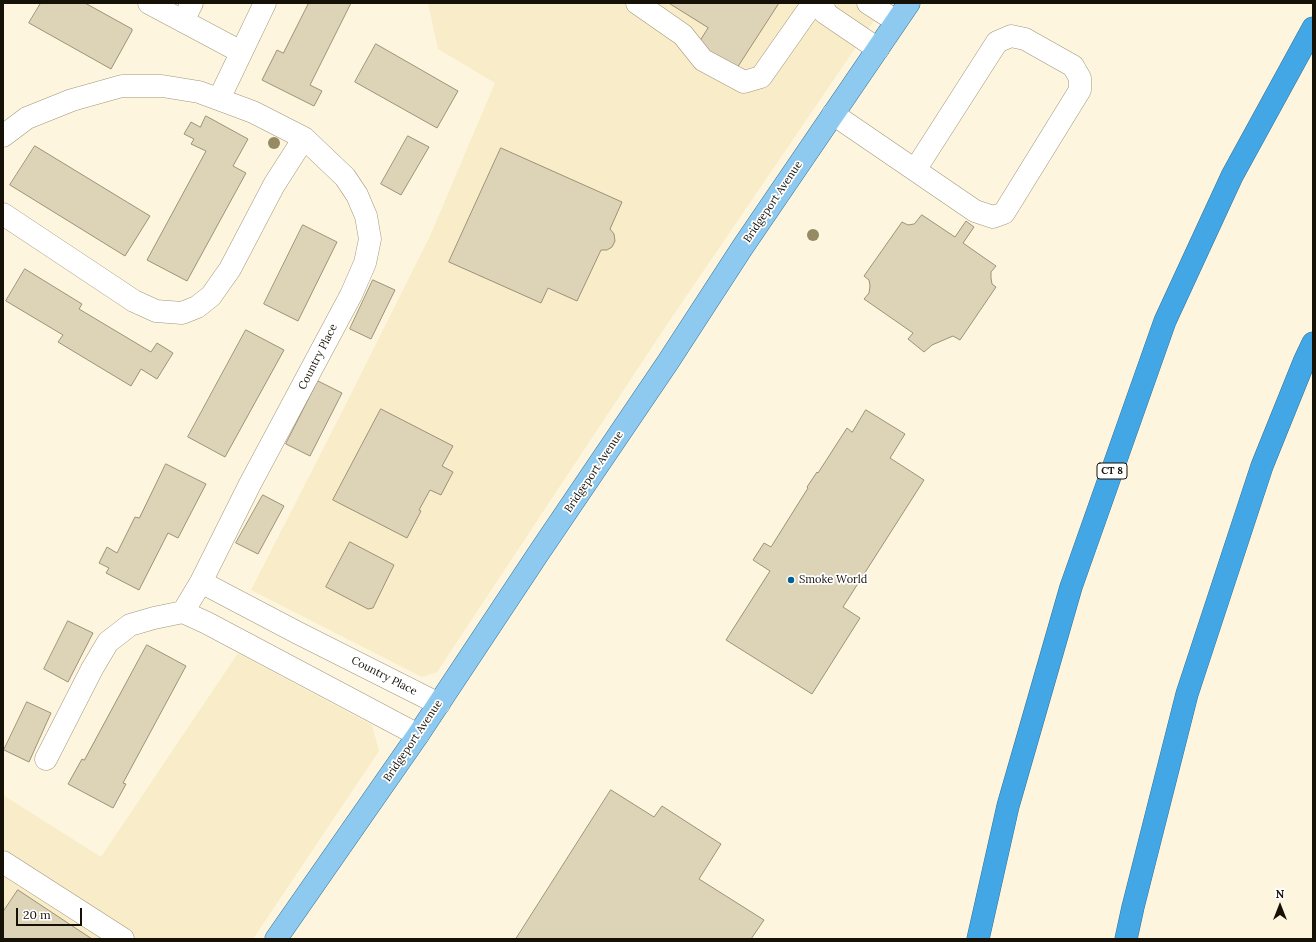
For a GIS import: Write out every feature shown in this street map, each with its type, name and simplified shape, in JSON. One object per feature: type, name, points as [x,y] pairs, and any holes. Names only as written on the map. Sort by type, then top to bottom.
[{"type":"highway","name":"CT 8","points":[[978,939],[1008,806],[1070,588],[1165,321],[1232,176],[1313,28]]},
{"type":"highway","points":[[1126,939],[1187,694],[1262,466],[1313,343]]},
{"type":"main road","name":"Bridgeport Avenue","points":[[276,939],[439,704],[668,362],[742,248],[909,3]]},
{"type":"street","points":[[149,3],[188,12],[242,52]]},
{"type":"street","points":[[219,99],[265,3]]},
{"type":"street","points":[[637,3],[683,35],[703,60],[744,82],[761,77],[813,3]]},
{"type":"street","points":[[823,3],[825,13],[878,49]]},
{"type":"street","points":[[868,3],[896,21]]},
{"type":"street","points":[[834,114],[975,212],[992,217],[1004,213],[1080,90],[1080,78],[1073,66],[1025,39],[1010,36],[997,42],[915,170]]},
{"type":"street","name":"Country Place","points":[[3,136],[26,118],[72,100],[122,86],[162,86],[199,92],[253,112],[304,138],[346,177],[357,195],[366,216],[370,239],[365,263],[351,295],[183,612]]},
{"type":"street","points":[[3,214],[134,301],[156,310],[182,313],[198,307],[211,296],[230,269],[274,185],[304,138]]},
{"type":"street","name":"Country Place","points":[[200,582],[439,704]]},
{"type":"street","points":[[46,759],[92,668],[108,642],[130,625],[183,612],[418,735]]},
{"type":"street","points":[[281,662],[298,633]]},
{"type":"street","points":[[3,862],[123,939]]},
{"type":"shaded area","points":[[428,3],[886,3],[666,326],[437,672],[422,677],[251,590],[430,236],[495,83],[438,49]]},
{"type":"shaded area","points":[[238,653],[372,725],[379,751],[253,939],[3,939],[3,795],[101,857]]},
{"type":"building","points":[[41,3],[85,3],[132,29],[111,69],[29,23]]},
{"type":"building","points":[[309,3],[351,3],[310,85],[322,91],[314,106],[262,80],[277,50],[283,53]]},
{"type":"building","points":[[669,3],[779,3],[737,68],[698,44],[708,28]]},
{"type":"building","points":[[376,44],[458,91],[437,128],[355,82]]},
{"type":"building","points":[[206,116],[248,139],[233,166],[246,173],[187,281],[147,260],[206,151],[191,144],[194,139],[184,134],[191,122],[200,127]]},
{"type":"building","points":[[408,136],[429,147],[401,195],[381,184]]},
{"type":"building","points":[[35,146],[150,216],[125,256],[10,185]]},
{"type":"building","points":[[501,148],[622,202],[610,229],[614,234],[615,241],[612,247],[607,250],[601,250],[577,301],[548,288],[541,303],[449,262]]},
{"type":"building","points":[[922,215],[955,237],[966,221],[974,227],[963,243],[996,266],[991,272],[991,278],[992,284],[996,287],[960,340],[953,336],[932,345],[924,352],[908,339],[913,333],[864,299],[869,293],[870,286],[869,280],[864,276],[902,222],[908,225],[914,224]]},
{"type":"building","points":[[303,225],[337,242],[298,321],[264,304]]},
{"type":"building","points":[[25,269],[82,304],[79,309],[151,352],[157,343],[173,353],[157,379],[141,369],[131,386],[58,342],[63,335],[6,301]]},
{"type":"building","points":[[373,280],[395,290],[371,339],[350,329]]},
{"type":"building","points":[[246,330],[284,350],[225,457],[188,437]]},
{"type":"building","points":[[318,381],[342,393],[310,456],[286,444]]},
{"type":"building","points":[[381,409],[453,446],[442,466],[453,472],[441,495],[430,490],[419,510],[421,511],[407,538],[333,500]]},
{"type":"building","points":[[866,410],[905,434],[890,458],[924,480],[843,607],[860,618],[812,694],[726,640],[770,571],[753,560],[764,543],[771,547],[808,488],[807,487],[817,472],[818,473],[847,428],[852,432]]},
{"type":"building","points":[[166,464],[206,484],[178,538],[168,533],[139,590],[106,573],[109,568],[99,563],[107,547],[117,553],[135,517],[139,518]]},
{"type":"building","points":[[263,495],[284,506],[258,554],[236,543]]},
{"type":"building","points":[[350,542],[394,565],[373,608],[368,609],[326,587]]},
{"type":"building","points":[[68,621],[93,633],[68,682],[44,669]]},
{"type":"building","points":[[147,645],[186,666],[123,783],[126,784],[113,808],[68,784],[82,759],[84,760]]},
{"type":"building","points":[[27,702],[51,713],[29,762],[4,750]]},
{"type":"building","points":[[611,790],[654,817],[662,806],[721,844],[699,879],[764,920],[751,939],[516,939]]},
{"type":"building","points":[[18,890],[92,939],[3,939],[3,912]]},
{"type":"place","name":"Smoke World","points":[[791,580]]}]
